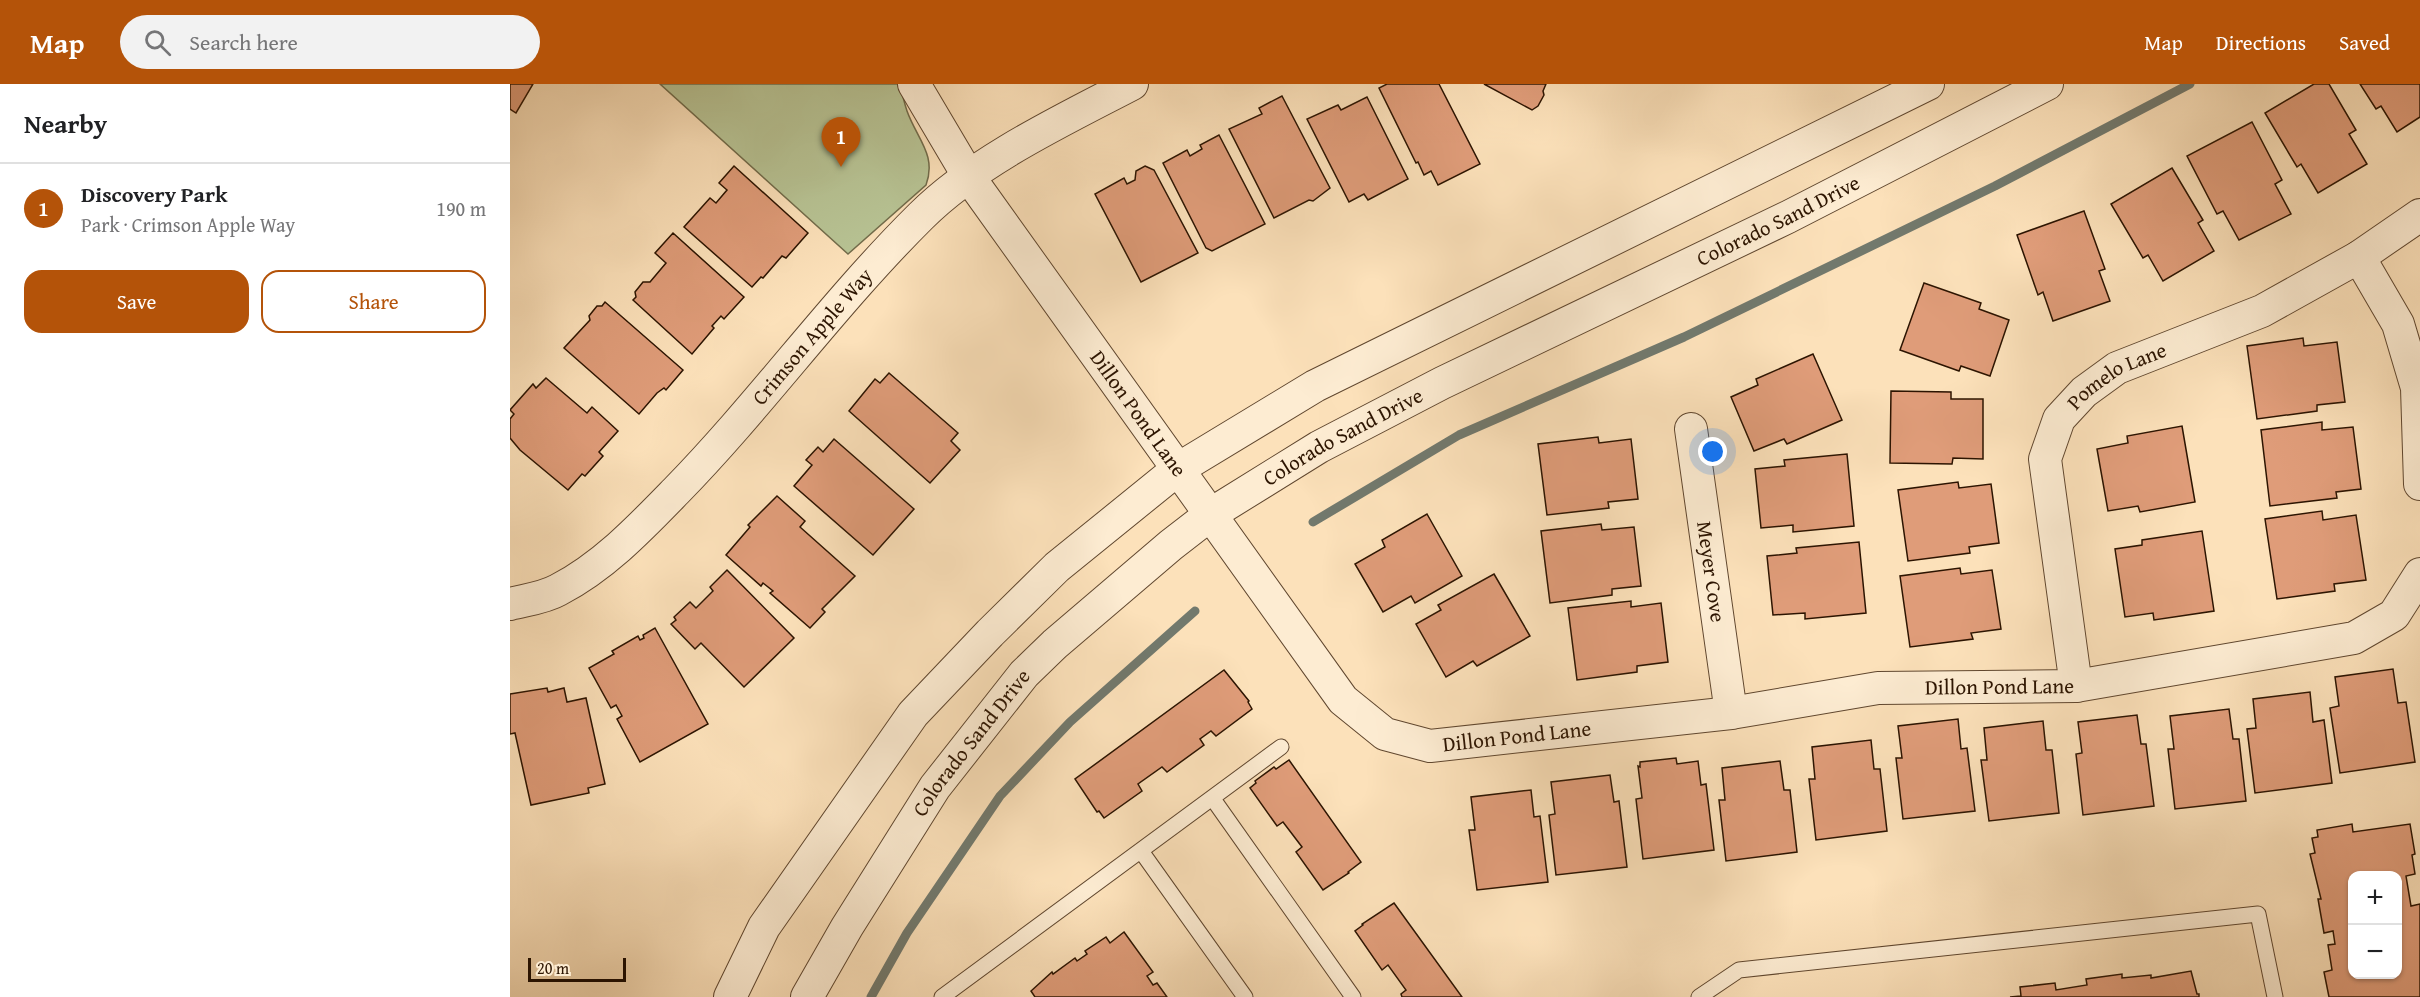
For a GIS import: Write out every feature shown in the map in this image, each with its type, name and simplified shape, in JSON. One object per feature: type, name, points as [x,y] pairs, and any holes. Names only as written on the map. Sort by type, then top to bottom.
[{"type":"street","name":"Dillon Pond Lane","points":[[914,84],[969,177],[1343,700],[1385,734],[1430,746],[1731,713],[1878,688],[2076,686],[2354,638],[2394,615],[2420,574]]},
{"type":"street","name":"Crimson Apple Way","points":[[510,604],[557,591],[622,546],[714,452],[880,258],[923,214],[969,177],[1026,141],[1132,84]]},
{"type":"street","points":[[730,997],[764,927],[913,714],[1057,567],[1178,469],[1315,386],[1928,84]]},
{"type":"street","name":"Colorado Sand Drive","points":[[807,997],[847,927],[935,787],[1024,674],[1064,636],[1211,514],[1319,447],[1442,382],[1788,217],[2047,84]]},
{"type":"street","name":"Pomelo Lane","points":[[2076,686],[2045,459],[2059,420],[2084,392],[2117,368],[2262,311],[2359,257],[2420,215]]},
{"type":"street","points":[[2359,257],[2398,324],[2417,388],[2420,484]]},
{"type":"street","name":"Meyer Cove","points":[[1691,429],[1731,713]]},
{"type":"lane","points":[[942,997],[1281,747]]},
{"type":"lane","points":[[1213,799],[1353,997]]},
{"type":"lane","points":[[1141,851],[1245,997]]},
{"type":"lane","points":[[1699,997],[1739,970],[2258,914],[2275,997]]},
{"type":"green space","points":[[660,84],[900,84],[907,111],[927,156],[929,174],[926,185],[848,254]]},
{"type":"building","points":[[510,84],[533,84],[516,113],[510,109]]},
{"type":"building","points":[[1387,84],[1439,84],[1480,164],[1438,185],[1431,171],[1424,175],[1379,88]]},
{"type":"building","points":[[1484,84],[1546,84],[1544,95],[1538,106],[1532,110]]},
{"type":"building","points":[[2314,84],[2329,84],[2356,130],[2349,134],[2367,164],[2318,193],[2301,164],[2297,167],[2265,113]]},
{"type":"building","points":[[2360,84],[2420,84],[2420,117],[2397,132],[2381,106],[2376,109]]},
{"type":"building","points":[[1282,96],[1330,188],[1313,201],[1309,200],[1274,218],[1229,129],[1262,114],[1259,108]]},
{"type":"building","points":[[1367,97],[1408,179],[1368,200],[1364,194],[1349,202],[1307,119],[1338,105],[1341,110]]},
{"type":"building","points":[[2252,122],[2282,180],[2275,184],[2291,214],[2239,240],[2223,211],[2217,214],[2187,156]]},
{"type":"building","points":[[1219,135],[1265,224],[1212,251],[1206,248],[1163,163],[1187,150],[1190,156],[1202,149],[1200,145]]},
{"type":"building","points":[[734,166],[808,233],[786,258],[782,256],[752,287],[684,227],[710,198],[716,203],[727,190],[719,183]]},
{"type":"building","points":[[1145,166],[1154,170],[1198,253],[1141,282],[1095,194],[1124,178],[1127,184],[1135,180],[1136,171]]},
{"type":"building","points":[[2172,168],[2203,220],[2198,223],[2214,251],[2163,281],[2148,255],[2143,258],[2111,204]]},
{"type":"building","points":[[2084,211],[2105,269],[2099,271],[2110,301],[2053,321],[2043,292],[2038,295],[2017,235]]},
{"type":"building","points":[[673,233],[744,297],[724,319],[721,316],[692,354],[633,300],[636,297],[635,292],[643,282],[650,282],[666,263],[655,253]]},
{"type":"building","points":[[1924,283],[1981,303],[1979,309],[2009,320],[1990,376],[1961,366],[1959,371],[1900,350]]},
{"type":"building","points":[[605,302],[683,370],[666,390],[664,388],[657,393],[639,414],[564,348],[590,320],[589,316],[597,306],[602,306]]},
{"type":"building","points":[[2303,338],[2304,346],[2337,342],[2345,402],[2317,405],[2317,411],[2257,419],[2247,346]]},
{"type":"building","points":[[1813,354],[1842,420],[1787,444],[1784,439],[1754,451],[1731,397],[1758,385],[1756,379]]},
{"type":"building","points":[[889,373],[958,433],[951,441],[960,450],[930,483],[849,411],[875,379],[880,383]]},
{"type":"building","points":[[546,378],[587,413],[592,407],[618,431],[599,452],[603,456],[585,476],[582,474],[568,490],[520,450],[510,438],[510,419],[514,414],[510,410],[533,384],[536,388]]},
{"type":"building","points":[[1891,391],[1951,392],[1951,399],[1983,399],[1983,459],[1953,458],[1952,464],[1890,463]]},
{"type":"building","points":[[2322,422],[2322,430],[2353,427],[2361,489],[2336,492],[2337,498],[2270,506],[2261,430]]},
{"type":"building","points":[[2182,426],[2195,502],[2140,512],[2138,506],[2108,511],[2097,449],[2128,443],[2127,436]]},
{"type":"building","points":[[1598,437],[1599,443],[1631,439],[1638,499],[1608,502],[1609,508],[1547,515],[1538,444]]},
{"type":"building","points":[[834,439],[914,509],[873,555],[794,486],[812,465],[806,460],[818,447],[823,452]]},
{"type":"building","points":[[1847,454],[1854,526],[1793,532],[1793,525],[1761,528],[1755,469],[1785,466],[1784,460]]},
{"type":"building","points":[[1958,482],[1959,488],[1991,484],[1999,543],[1969,547],[1970,553],[1908,561],[1898,490]]},
{"type":"building","points":[[777,496],[805,521],[800,527],[855,576],[822,609],[825,612],[810,628],[770,593],[773,591],[763,583],[761,586],[726,555],[750,527],[748,525]]},
{"type":"building","points":[[2322,511],[2323,520],[2356,515],[2366,580],[2334,584],[2335,591],[2277,599],[2265,519]]},
{"type":"building","points":[[1427,514],[1462,576],[1415,603],[1411,596],[1383,612],[1355,564],[1385,547],[1382,540]]},
{"type":"building","points":[[1601,524],[1602,530],[1634,527],[1641,586],[1612,589],[1612,595],[1550,603],[1541,531]]},
{"type":"building","points":[[2202,531],[2214,611],[2154,620],[2153,613],[2125,617],[2115,549],[2142,545],[2142,540]]},
{"type":"building","points":[[1859,542],[1866,613],[1805,619],[1805,613],[1773,615],[1767,556],[1797,553],[1796,548]]},
{"type":"building","points":[[1960,568],[1961,574],[1992,570],[2001,629],[1971,633],[1973,639],[1910,647],[1900,576]]},
{"type":"building","points":[[727,570],[794,638],[744,687],[701,643],[695,649],[671,624],[676,620],[674,617],[690,602],[696,608],[713,591],[710,587]]},
{"type":"building","points":[[1494,574],[1530,636],[1477,666],[1473,661],[1446,677],[1416,624],[1441,610],[1438,605]]},
{"type":"building","points":[[1631,601],[1631,607],[1661,603],[1668,662],[1637,666],[1637,672],[1577,680],[1568,608]]},
{"type":"building","points":[[655,628],[708,724],[640,762],[617,719],[622,716],[616,705],[611,708],[589,668],[614,654],[612,651],[638,636],[640,640],[644,638],[643,635]]},
{"type":"building","points":[[2393,669],[2398,703],[2406,702],[2415,762],[2340,773],[2330,708],[2339,706],[2335,677]]},
{"type":"building","points":[[1224,670],[1249,701],[1252,709],[1216,736],[1211,731],[1200,739],[1204,745],[1167,772],[1162,767],[1138,784],[1142,791],[1104,818],[1099,811],[1097,812],[1075,779]]},
{"type":"building","points":[[547,688],[548,692],[564,688],[567,702],[586,698],[605,784],[588,788],[589,793],[531,805],[515,733],[510,734],[510,694]]},
{"type":"building","points":[[2310,692],[2313,722],[2324,720],[2332,783],[2255,793],[2247,729],[2256,728],[2253,699]]},
{"type":"building","points":[[2229,709],[2233,739],[2239,739],[2246,801],[2175,809],[2168,749],[2174,749],[2170,716]]},
{"type":"building","points":[[2137,715],[2141,744],[2146,744],[2154,806],[2083,815],[2076,754],[2082,753],[2078,722]]},
{"type":"building","points":[[1958,719],[1961,749],[1967,748],[1975,811],[1903,819],[1896,758],[1902,758],[1898,726]]},
{"type":"building","points":[[2043,721],[2046,750],[2052,750],[2059,813],[1989,821],[1981,760],[1987,760],[1984,728]]},
{"type":"building","points":[[1871,740],[1874,769],[1880,769],[1887,831],[1816,840],[1809,779],[1815,779],[1812,747]]},
{"type":"building","points":[[1676,758],[1677,764],[1698,761],[1701,785],[1706,784],[1714,850],[1643,859],[1636,799],[1642,798],[1638,766],[1640,767],[1640,762]]},
{"type":"building","points":[[1289,760],[1361,862],[1323,890],[1296,852],[1302,847],[1283,822],[1277,826],[1250,788],[1256,783],[1255,781],[1274,767],[1276,769]]},
{"type":"building","points":[[1780,761],[1784,790],[1790,790],[1797,852],[1726,861],[1719,800],[1725,800],[1722,768]]},
{"type":"building","points":[[1610,775],[1614,802],[1619,801],[1627,867],[1556,875],[1549,815],[1555,814],[1551,782]]},
{"type":"building","points":[[1531,790],[1534,817],[1540,816],[1548,882],[1477,890],[1469,830],[1475,830],[1471,797]]},
{"type":"building","points":[[2352,824],[2353,832],[2410,824],[2415,854],[2412,855],[2415,874],[2406,876],[2411,906],[2420,904],[2420,997],[2329,997],[2324,972],[2332,970],[2328,945],[2335,944],[2333,931],[2324,933],[2318,899],[2321,899],[2310,854],[2315,853],[2312,838],[2318,837],[2317,830]]},
{"type":"building","points":[[1394,903],[1462,997],[1402,997],[1401,994],[1406,990],[1388,965],[1382,970],[1355,931]]},
{"type":"building","points":[[1124,932],[1153,972],[1147,976],[1153,985],[1157,983],[1167,997],[1035,997],[1031,991],[1052,972],[1053,974],[1075,958],[1077,961],[1087,954],[1085,951],[1106,937],[1110,943]]},
{"type":"building","points":[[2191,971],[2199,997],[2010,997],[2021,996],[2020,987],[2055,983],[2056,990],[2087,985],[2086,979],[2122,974],[2122,978],[2151,975],[2151,978]]},
{"type":"waterway","points":[[1313,522],[1459,435],[1684,337],[1995,186],[2190,84]]},
{"type":"waterway","points":[[871,997],[907,933],[1000,796],[1070,722],[1195,611]]},
{"type":"place","name":"Discovery Park","points":[[841,167]]}]
